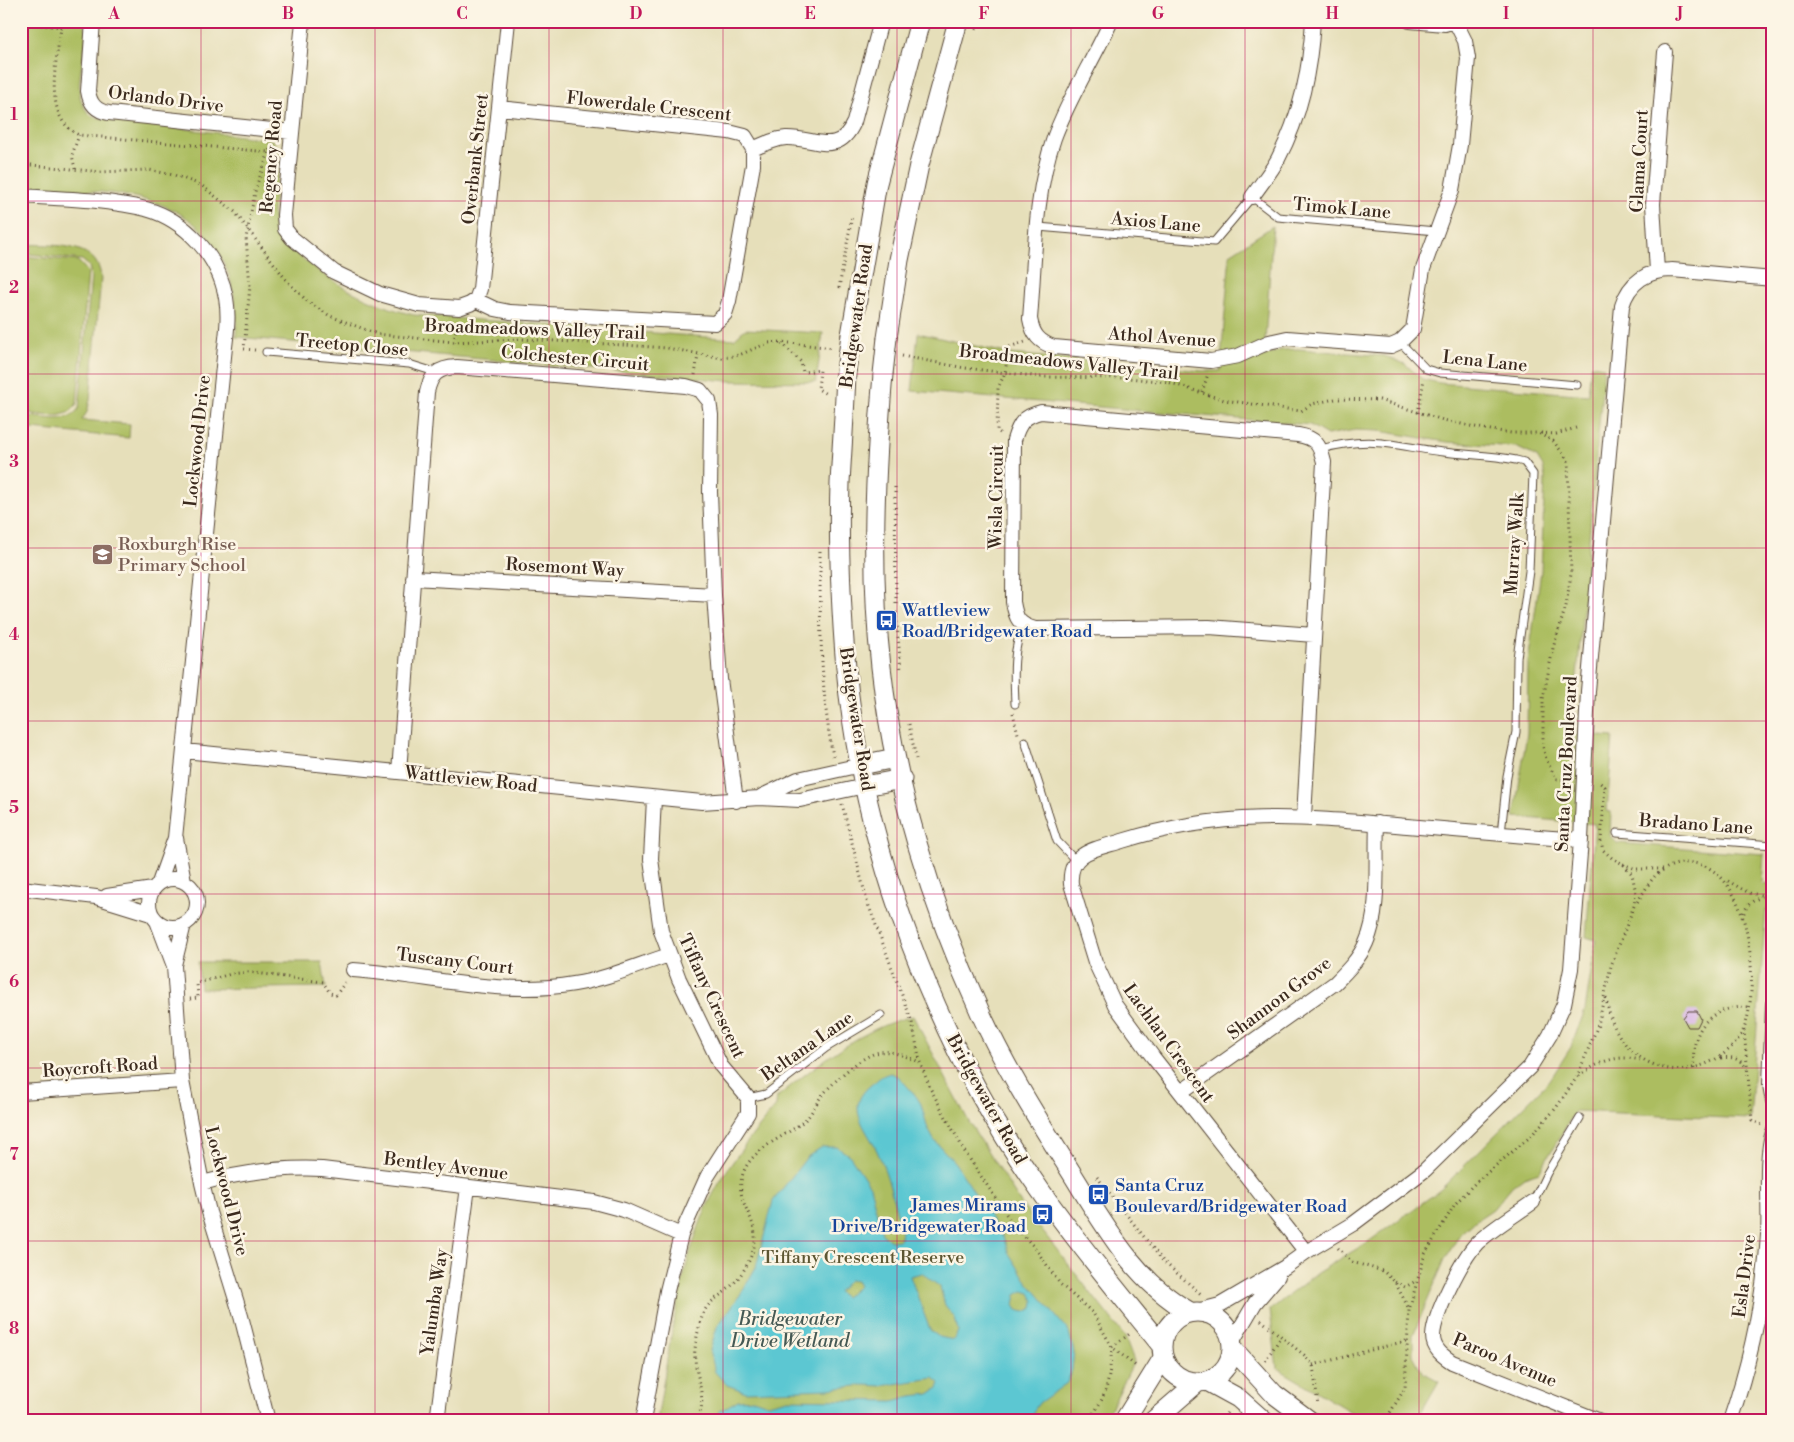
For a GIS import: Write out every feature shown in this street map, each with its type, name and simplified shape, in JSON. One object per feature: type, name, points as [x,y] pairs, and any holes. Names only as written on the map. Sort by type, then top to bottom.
[{"type":"street","name":"Orlando Drive","points":[[93,21],[88,91],[89,98],[96,109],[110,114],[292,132]]},
{"type":"street","name":"Regency Road","points":[[303,21],[284,223],[292,238],[334,272],[363,288],[407,303],[459,308]]},
{"type":"street","name":"Overbank Street","points":[[476,300],[481,279],[508,21]]},
{"type":"street","points":[[459,308],[466,307],[476,300],[495,309],[510,312],[715,323],[725,314],[730,301],[753,165],[753,149],[768,142],[787,138],[824,143],[838,142],[848,134],[881,21]]},
{"type":"street","name":"Bridgewater Road","points":[[920,21],[877,183],[847,342],[840,483],[840,575],[846,670],[861,765],[880,848],[907,935],[946,1025],[985,1102],[1039,1189],[1162,1352]]},
{"type":"street","name":"Bridgewater Road","points":[[958,21],[919,165],[899,260],[883,374],[876,479],[875,585],[881,667],[895,758],[916,838],[944,928],[980,1014],[1025,1098],[1140,1274],[1169,1300],[1198,1307]]},
{"type":"street","points":[[1037,339],[1032,331],[1030,320],[1043,183],[1054,139],[1074,94],[1096,54],[1111,21]]},
{"type":"street","points":[[1252,197],[1277,160],[1293,126],[1304,92],[1311,58],[1313,21]]},
{"type":"street","points":[[1400,342],[1412,329],[1422,269],[1452,190],[1460,144],[1468,58],[1465,41],[1454,21],[1445,24],[1410,21]]},
{"type":"street","name":"Glama Court","points":[[1657,271],[1653,204],[1665,52]]},
{"type":"street","name":"Flowerdale Crescent","points":[[499,108],[728,132],[745,136],[753,149]]},
{"type":"street","name":"Lockwood Drive","points":[[21,196],[122,205],[158,214],[179,225],[197,241],[212,261],[222,284],[228,319],[176,838],[184,881]]},
{"type":"street","points":[[1657,271],[1773,279]]},
{"type":"street","name":"Santa Cruz Boulevard","points":[[1198,1307],[1220,1305],[1285,1267],[1394,1196],[1425,1170],[1524,1074],[1550,1035],[1564,1004],[1571,969],[1581,840],[1582,780],[1622,306],[1624,297],[1635,283],[1657,271]]},
{"type":"street","name":"Athol Avenue","points":[[1037,339],[1043,344],[1054,347],[1211,361],[1238,356],[1269,342],[1287,338],[1380,345],[1400,342]]},
{"type":"street","name":"Colchester Circuit","points":[[435,372],[445,367],[457,367],[686,386],[700,390],[709,401],[711,415],[710,492],[714,595],[720,679],[736,801]]},
{"type":"street","points":[[399,772],[427,392],[429,381],[435,372]]},
{"type":"street","name":"Wisla Circuit","points":[[1023,625],[1015,615],[1013,602],[1014,440],[1018,426],[1028,416],[1041,412],[1298,435],[1311,437],[1321,449]]},
{"type":"street","points":[[1304,817],[1324,462],[1321,449]]},
{"type":"street","name":"Rosemont Way","points":[[413,578],[714,595]]},
{"type":"street","points":[[1023,625],[1035,629],[1209,627],[1314,635]]},
{"type":"street","name":"Wattleview Road","points":[[184,752],[702,802],[759,798],[800,800],[902,779]]},
{"type":"street","name":"Wattleview Road","points":[[759,798],[798,779],[895,758]]},
{"type":"street","name":"Tiffany Crescent","points":[[654,798],[651,867],[661,931],[669,955],[721,1066],[748,1098]]},
{"type":"street","points":[[1076,861],[1090,851],[1188,824],[1245,817],[1304,817],[1581,840]]},
{"type":"street","name":"Shannon Grove","points":[[1181,1092],[1335,984],[1353,965],[1366,943],[1374,916],[1377,823]]},
{"type":"street","name":"Lockwood Drive","points":[[156,886],[176,838]]},
{"type":"street","name":"Lachlan Crescent","points":[[1076,861],[1071,872],[1071,884],[1104,986],[1130,1028],[1306,1252]]},
{"type":"street","points":[[21,888],[96,896],[132,894],[156,886],[171,878],[184,881],[195,892],[198,907],[195,914],[184,924],[170,927],[154,918],[96,896]]},
{"type":"street","points":[[154,918],[148,902],[156,886]]},
{"type":"street","name":"Lockwood Drive","points":[[154,918],[174,966]]},
{"type":"street","name":"Lockwood Drive","points":[[184,924],[174,966],[182,1081],[209,1212],[241,1316],[268,1421]]},
{"type":"street","name":"Tuscany Court","points":[[353,970],[396,973],[491,988],[535,988],[574,984],[669,955]]},
{"type":"street","points":[[1773,1004],[1770,1085],[1773,1101]]},
{"type":"street","name":"Roycroft Road","points":[[21,1092],[182,1081]]},
{"type":"street","points":[[643,1421],[667,1291],[681,1235],[707,1176],[748,1114],[748,1098]]},
{"type":"street","name":"Esla Drive","points":[[1730,1421],[1742,1387],[1755,1334],[1766,1267],[1769,1215],[1769,1129]]},
{"type":"street","name":"Bentley Avenue","points":[[202,1183],[262,1170],[292,1168],[468,1187],[594,1202],[632,1213],[681,1235]]},
{"type":"street","name":"Yalumba Way","points":[[437,1421],[468,1187]]},
{"type":"street","name":"Paroo Avenue","points":[[1533,1202],[1477,1243],[1457,1271],[1436,1324],[1433,1337],[1439,1354],[1452,1362],[1600,1421]]},
{"type":"street","name":"Santa Cruz Boulevard","points":[[1233,1346],[1250,1312],[1285,1267]]},
{"type":"street","points":[[1124,1421],[1162,1352],[1164,1334],[1170,1324],[1179,1316],[1198,1307],[1221,1320],[1229,1330],[1233,1346],[1274,1394],[1316,1416]]},
{"type":"street","points":[[1153,1421],[1203,1381],[1217,1376],[1225,1369],[1233,1346]]},
{"type":"street","points":[[1162,1352],[1168,1368],[1177,1376],[1187,1381],[1203,1381],[1232,1393],[1257,1418]]},
{"type":"lane","name":"Axios Lane","points":[[1038,227],[1214,242],[1252,197]]},
{"type":"lane","name":"Timok Lane","points":[[1252,197],[1278,217],[1436,231]]},
{"type":"lane","name":"Lena Lane","points":[[1400,342],[1426,369],[1440,373],[1577,385]]},
{"type":"lane","name":"Treetop Close","points":[[266,352],[409,364],[435,372]]},
{"type":"lane","name":"Murray Walk","points":[[1321,449],[1345,442],[1380,441],[1433,451],[1516,460],[1524,462],[1532,474],[1529,571],[1517,658],[1516,732],[1507,776],[1501,834]]},
{"type":"lane","points":[[1016,704],[1013,663],[1016,640],[1023,625]]},
{"type":"lane","points":[[1025,741],[1056,840],[1076,861]]},
{"type":"lane","name":"Bradano Lane","points":[[1617,833],[1773,844]]},
{"type":"lane","name":"Beltana Lane","points":[[748,1098],[766,1094],[826,1048],[881,1015]]},
{"type":"lane","name":"Paroo Avenue","points":[[1533,1202],[1580,1118]]},
{"type":"path","points":[[21,23],[61,27],[68,21]]},
{"type":"path","points":[[974,36],[978,21]]},
{"type":"path","points":[[75,169],[72,155],[79,135]]},
{"type":"path","points":[[244,349],[250,286],[247,228],[256,187],[269,152]]},
{"type":"path","name":"Broadmeadows Valley Trail","points":[[21,164],[101,172],[149,170],[189,180],[208,189],[226,203],[287,281],[307,300],[330,316],[377,334],[454,342],[540,340],[668,348],[722,358],[739,355],[768,344],[781,342],[847,342]]},
{"type":"path","points":[[454,342],[459,308]]},
{"type":"path","points":[[1014,440],[997,431],[998,388],[1005,373],[1009,347],[1037,339]]},
{"type":"path","points":[[781,342],[801,362],[803,372],[820,370],[818,389],[828,396]]},
{"type":"path","name":"Broadmeadows Valley Trail","points":[[900,356],[1042,377],[1129,378],[1168,382],[1224,400],[1301,411],[1312,404],[1334,399],[1356,398],[1379,400],[1418,413],[1484,429],[1511,433],[1538,432],[1556,434],[1576,428]]},
{"type":"path","points":[[1418,413],[1426,369]]},
{"type":"path","points":[[1538,432],[1553,441],[1568,461],[1571,574],[1543,699],[1543,747],[1546,759],[1556,779],[1599,782],[1605,787],[1601,841],[1603,850],[1623,864],[1636,869],[1665,868],[1690,862],[1701,864],[1712,868],[1737,888],[1773,897]]},
{"type":"path","points":[[896,479],[896,610],[902,678]]},
{"type":"path","points":[[1016,704],[1012,712],[1019,737],[1025,741]]},
{"type":"path","points":[[909,722],[917,766]]},
{"type":"path","points":[[1385,1421],[1405,1388],[1409,1310],[1425,1254],[1455,1204],[1476,1182],[1530,1137],[1556,1108],[1577,1077],[1598,1025],[1611,966],[1634,906],[1636,893],[1632,874],[1623,864]]},
{"type":"path","points":[[1634,906],[1655,876],[1665,868]]},
{"type":"path","points":[[1719,1058],[1738,1040],[1744,1027],[1749,1007],[1750,958],[1742,919],[1733,891],[1725,879]]},
{"type":"path","points":[[1742,919],[1746,907],[1752,900],[1763,896]]},
{"type":"path","points":[[176,1000],[198,998],[197,983],[231,974],[248,972],[323,982],[330,993],[336,996],[353,970]]},
{"type":"path","points":[[1605,995],[1608,1011],[1617,1034],[1643,1060]]},
{"type":"path","points":[[1694,1069],[1694,1044],[1706,1020],[1726,1009],[1749,1007]]},
{"type":"path","points":[[1744,1027],[1752,1120],[1769,1129]]},
{"type":"path","points":[[696,1421],[700,1414],[702,1402],[694,1357],[704,1312],[711,1302],[726,1291],[740,1276],[757,1243],[752,1219],[742,1199],[740,1190],[744,1171],[750,1161],[764,1149],[808,1117],[820,1098],[838,1079],[866,1058],[880,1052],[896,1054],[920,1062],[930,1088],[954,1133],[1012,1223],[1035,1248],[1060,1284],[1093,1313],[1105,1331],[1112,1347],[1109,1376],[1102,1404],[1087,1421]]},
{"type":"path","points":[[1577,1077],[1599,1063],[1621,1058],[1643,1060],[1665,1068],[1694,1069],[1719,1058],[1729,1056],[1744,1063],[1749,1071]]},
{"type":"path","points":[[1092,1171],[1163,1261],[1196,1292],[1198,1307]]},
{"type":"path","points":[[1331,1236],[1338,1248],[1352,1262],[1383,1271],[1395,1282],[1405,1287],[1416,1281]]},
{"type":"path","points":[[1395,1282],[1409,1310]]},
{"type":"path","points":[[1250,1312],[1304,1355],[1312,1366],[1317,1402],[1316,1416]]},
{"type":"path","points":[[1312,1366],[1406,1341]]},
{"type":"green space","points":[[21,21],[84,21],[86,33],[79,85],[80,97],[84,108],[93,117],[272,140],[277,146],[280,155],[274,193],[273,223],[275,231],[287,246],[309,264],[337,283],[366,298],[414,315],[734,339],[745,329],[823,333],[816,382],[729,381],[236,337],[236,314],[233,292],[227,271],[218,252],[191,221],[172,209],[134,197],[102,192],[21,186]]},
{"type":"green space","points":[[1273,226],[1264,356],[1281,350],[1298,349],[1385,356],[1405,364],[1422,379],[1439,383],[1588,395],[1591,365],[1604,367],[1572,734],[1613,737],[1607,811],[1611,812],[1610,836],[1617,843],[1764,854],[1762,884],[1773,885],[1773,910],[1766,910],[1750,1119],[1575,1111],[1539,1172],[1524,1177],[1512,1186],[1493,1209],[1472,1223],[1460,1234],[1445,1259],[1413,1335],[1413,1355],[1422,1372],[1439,1381],[1416,1421],[1366,1421],[1277,1368],[1270,1310],[1317,1273],[1368,1242],[1440,1190],[1550,1080],[1571,1047],[1585,1010],[1596,940],[1586,937],[1595,824],[1514,817],[1527,733],[1528,662],[1541,571],[1545,478],[1543,467],[1537,457],[1516,447],[1447,442],[1379,431],[1355,430],[1327,435],[1310,425],[912,391],[918,333],[1010,354],[1220,371],[1230,254]]},
{"type":"green space","points":[[21,244],[58,246],[82,251],[92,257],[98,266],[101,278],[90,400],[87,412],[82,420],[130,424],[129,438],[21,428],[21,415],[53,419],[68,417],[79,408],[91,277],[89,266],[82,260],[21,253]]},
{"type":"green space","points":[[21,256],[78,261],[88,272],[77,403],[73,409],[60,415],[52,416],[21,412]]},
{"type":"green space","points":[[198,962],[322,962],[326,987],[200,989]]},
{"type":"green space","name":"Tiffany Crescent Reserve","points":[[913,1016],[969,1122],[1022,1205],[1125,1337],[1134,1361],[1112,1407],[1097,1421],[657,1421],[680,1289],[704,1213],[727,1170],[776,1106],[777,1097],[824,1060],[858,1038],[876,1029]]},
{"type":"water","name":"Bridgewater Drive Wetland","points":[[891,1073],[899,1077],[916,1096],[921,1104],[928,1129],[934,1140],[955,1163],[969,1184],[1004,1239],[1008,1252],[1026,1280],[1069,1332],[1074,1352],[1072,1370],[1067,1383],[1039,1403],[1027,1421],[718,1421],[720,1411],[738,1400],[753,1399],[768,1404],[788,1399],[893,1401],[929,1394],[938,1388],[940,1383],[934,1378],[881,1386],[865,1385],[829,1389],[746,1392],[727,1385],[715,1372],[710,1350],[717,1327],[740,1295],[756,1267],[773,1201],[807,1157],[822,1147],[837,1147],[850,1156],[870,1186],[882,1234],[891,1241],[899,1240],[900,1225],[888,1180],[877,1151],[859,1117],[858,1109],[863,1092],[882,1076]],"holes":[[[922,1273],[940,1287],[945,1305],[955,1318],[958,1331],[954,1340],[939,1337],[930,1330],[910,1276]],[[849,1280],[856,1281],[859,1286],[845,1297],[838,1292]],[[1023,1291],[1030,1293],[1034,1301],[1033,1308],[1025,1312],[1017,1310],[1014,1305],[1016,1295]]]},
{"type":"building","points":[[1688,1011],[1697,1011],[1701,1019],[1697,1027],[1688,1027],[1683,1018]]},
{"type":"place","name":"Roxburgh Rise Primary School","points":[[102,554]]},
{"type":"place","name":"Wattleview Road/Bridgewater Road","points":[[886,620]]},
{"type":"place","name":"Santa Cruz Boulevard/Bridgewater Road","points":[[1099,1195]]},
{"type":"place","name":"James Mirams Drive/Bridgewater Road","points":[[1042,1215]]}]
